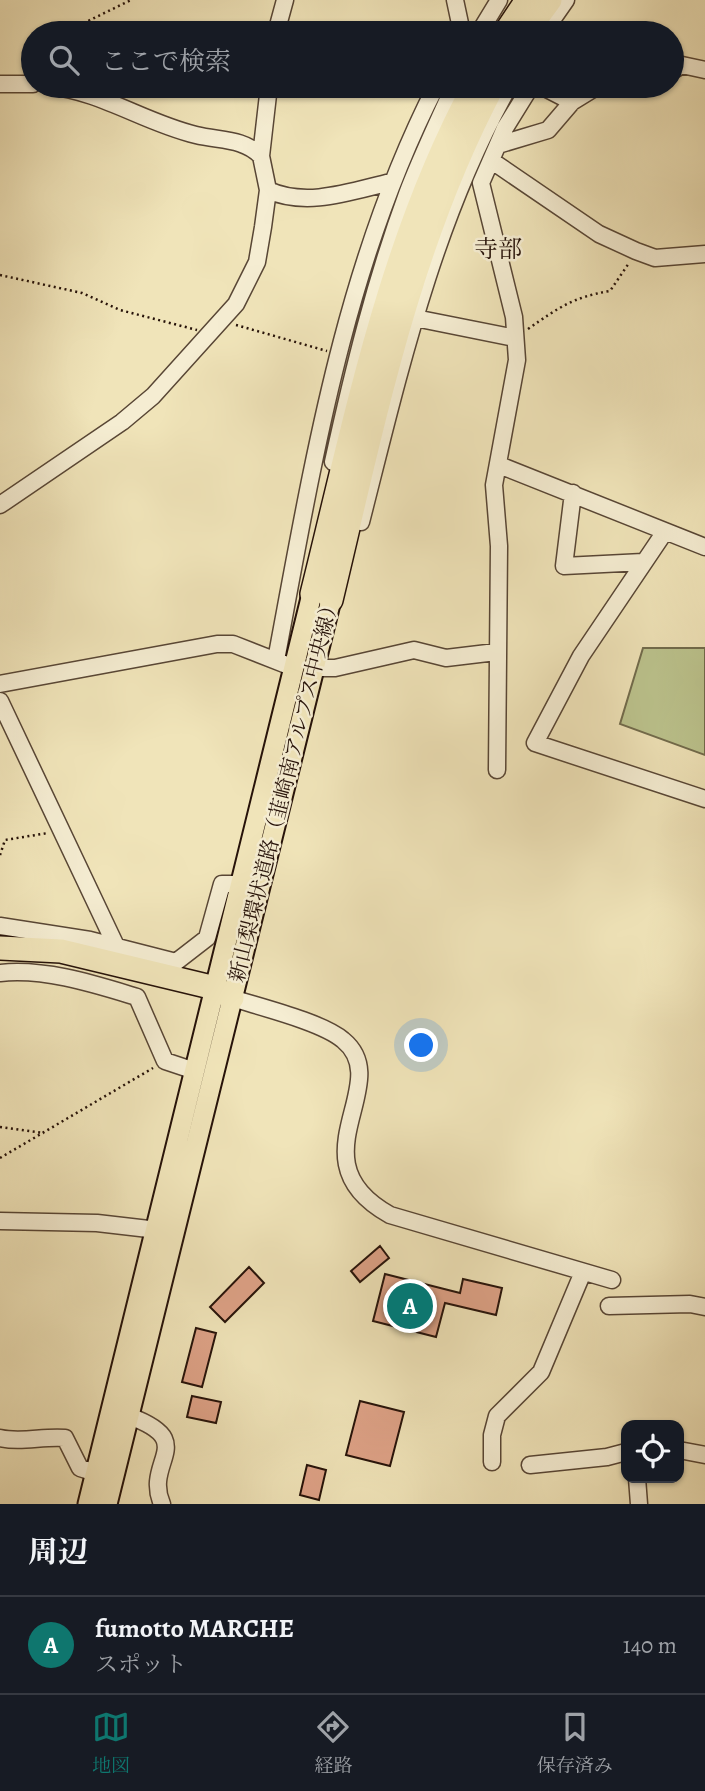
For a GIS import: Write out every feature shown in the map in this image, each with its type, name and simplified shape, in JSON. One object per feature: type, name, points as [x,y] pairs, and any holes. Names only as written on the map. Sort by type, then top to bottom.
[{"type":"highway","points":[[513,21],[527,0]]},
{"type":"highway","points":[[535,21],[550,0]]},
{"type":"highway","name":"新山梨環状道路（韮崎南アルプス中央線）","points":[[322,597],[370,361],[408,236],[433,171],[468,98]]},
{"type":"highway","name":"新山梨環状道路（韮崎南アルプス中央線）","points":[[322,597],[408,295],[448,180],[487,98]]},
{"type":"highway","points":[[0,948],[61,951],[220,995]]},
{"type":"highway","points":[[0,959],[59,962],[220,995]]},
{"type":"main road","name":"新山梨環状道路（韮崎南アルプス中央線）","points":[[88,1504],[166,1231],[220,995],[241,884],[265,786],[322,597]]},
{"type":"main road","name":"新山梨環状道路（韮崎南アルプス中央線）","points":[[107,1504],[129,1416],[195,1071],[273,834],[322,597]]},
{"type":"street","points":[[279,21],[285,0]]},
{"type":"street","points":[[455,0],[459,21]]},
{"type":"street","points":[[486,21],[499,0]]},
{"type":"street","points":[[551,21],[566,0]]},
{"type":"street","points":[[684,68],[705,70]]},
{"type":"street","points":[[0,84],[21,84]]},
{"type":"street","points":[[96,98],[165,127],[239,142],[252,147],[261,156]]},
{"type":"street","points":[[0,505],[122,422],[153,396],[236,304],[257,262],[268,190],[261,156],[268,98]]},
{"type":"street","points":[[265,786],[324,406],[361,268],[391,182],[430,98]]},
{"type":"street","points":[[282,663],[357,355],[408,192],[449,98]]},
{"type":"street","points":[[273,834],[321,668],[415,318],[457,191],[484,130],[502,98]]},
{"type":"street","points":[[497,770],[499,546],[494,485],[514,388],[515,338],[514,317],[481,183],[524,98]]},
{"type":"street","points":[[564,98],[572,102]]},
{"type":"street","points":[[498,145],[548,130],[578,98]]},
{"type":"street","points":[[492,161],[599,234],[636,251],[655,258],[705,254]]},
{"type":"street","points":[[268,190],[293,197],[320,197],[391,182]]},
{"type":"street","points":[[415,318],[515,338]]},
{"type":"street","points":[[499,465],[573,493],[664,533],[705,547]]},
{"type":"street","points":[[573,493],[564,566],[643,562]]},
{"type":"street","points":[[664,533],[581,656],[535,743],[705,799]]},
{"type":"street","points":[[0,684],[218,644],[233,644],[282,663]]},
{"type":"street","points":[[321,668],[335,668],[414,650],[446,658],[496,652]]},
{"type":"street","points":[[0,701],[116,946]]},
{"type":"street","points":[[0,926],[116,946],[176,962],[207,938],[222,884],[241,884]]},
{"type":"street","points":[[0,973],[14,972],[70,980],[137,997],[165,1061],[195,1071]]},
{"type":"street","points":[[220,995],[333,1033],[352,1051],[360,1075],[348,1126],[345,1155],[354,1183],[374,1206],[390,1215],[612,1280]]},
{"type":"street","points":[[0,1221],[97,1223],[166,1231]]},
{"type":"street","points":[[492,1462],[497,1416],[541,1372],[583,1272]]},
{"type":"street","points":[[609,1306],[690,1304],[705,1307]]},
{"type":"street","points":[[129,1416],[159,1429],[164,1438],[166,1448],[158,1486],[162,1504]]},
{"type":"street","points":[[0,1438],[13,1441],[41,1436],[65,1438],[80,1468],[96,1473]]},
{"type":"street","points":[[684,1451],[705,1455]]},
{"type":"street","points":[[530,1465],[621,1453]]},
{"type":"street","points":[[637,1483],[639,1504]]},
{"type":"path","points":[[88,21],[131,0]]},
{"type":"path","points":[[515,338],[567,302],[580,296],[610,291],[636,251]]},
{"type":"path","points":[[0,275],[82,293],[120,310],[210,333]]},
{"type":"path","points":[[221,320],[337,354]]},
{"type":"path","points":[[0,855],[5,840],[62,831]]},
{"type":"path","points":[[0,1157],[165,1061]]},
{"type":"path","points":[[0,1127],[44,1133]]},
{"type":"green space","points":[[643,648],[705,648],[705,755],[620,724]]},
{"type":"building","points":[[380,1246],[389,1258],[360,1282],[351,1271]]},
{"type":"building","points":[[249,1267],[264,1283],[225,1322],[210,1307]]},
{"type":"building","points":[[385,1274],[460,1293],[463,1279],[502,1288],[496,1315],[445,1303],[436,1337],[373,1321]]},
{"type":"building","points":[[196,1328],[216,1333],[202,1387],[182,1382]]},
{"type":"building","points":[[192,1396],[221,1402],[216,1423],[187,1417]]},
{"type":"building","points":[[360,1401],[404,1412],[390,1466],[346,1455]]},
{"type":"building","points":[[307,1465],[326,1470],[319,1500],[300,1495]]},
{"type":"place","name":"fumotto MARCHE","points":[[410,1306]]},
{"type":"district","name":"寺部","points":[[498,249]]}]
